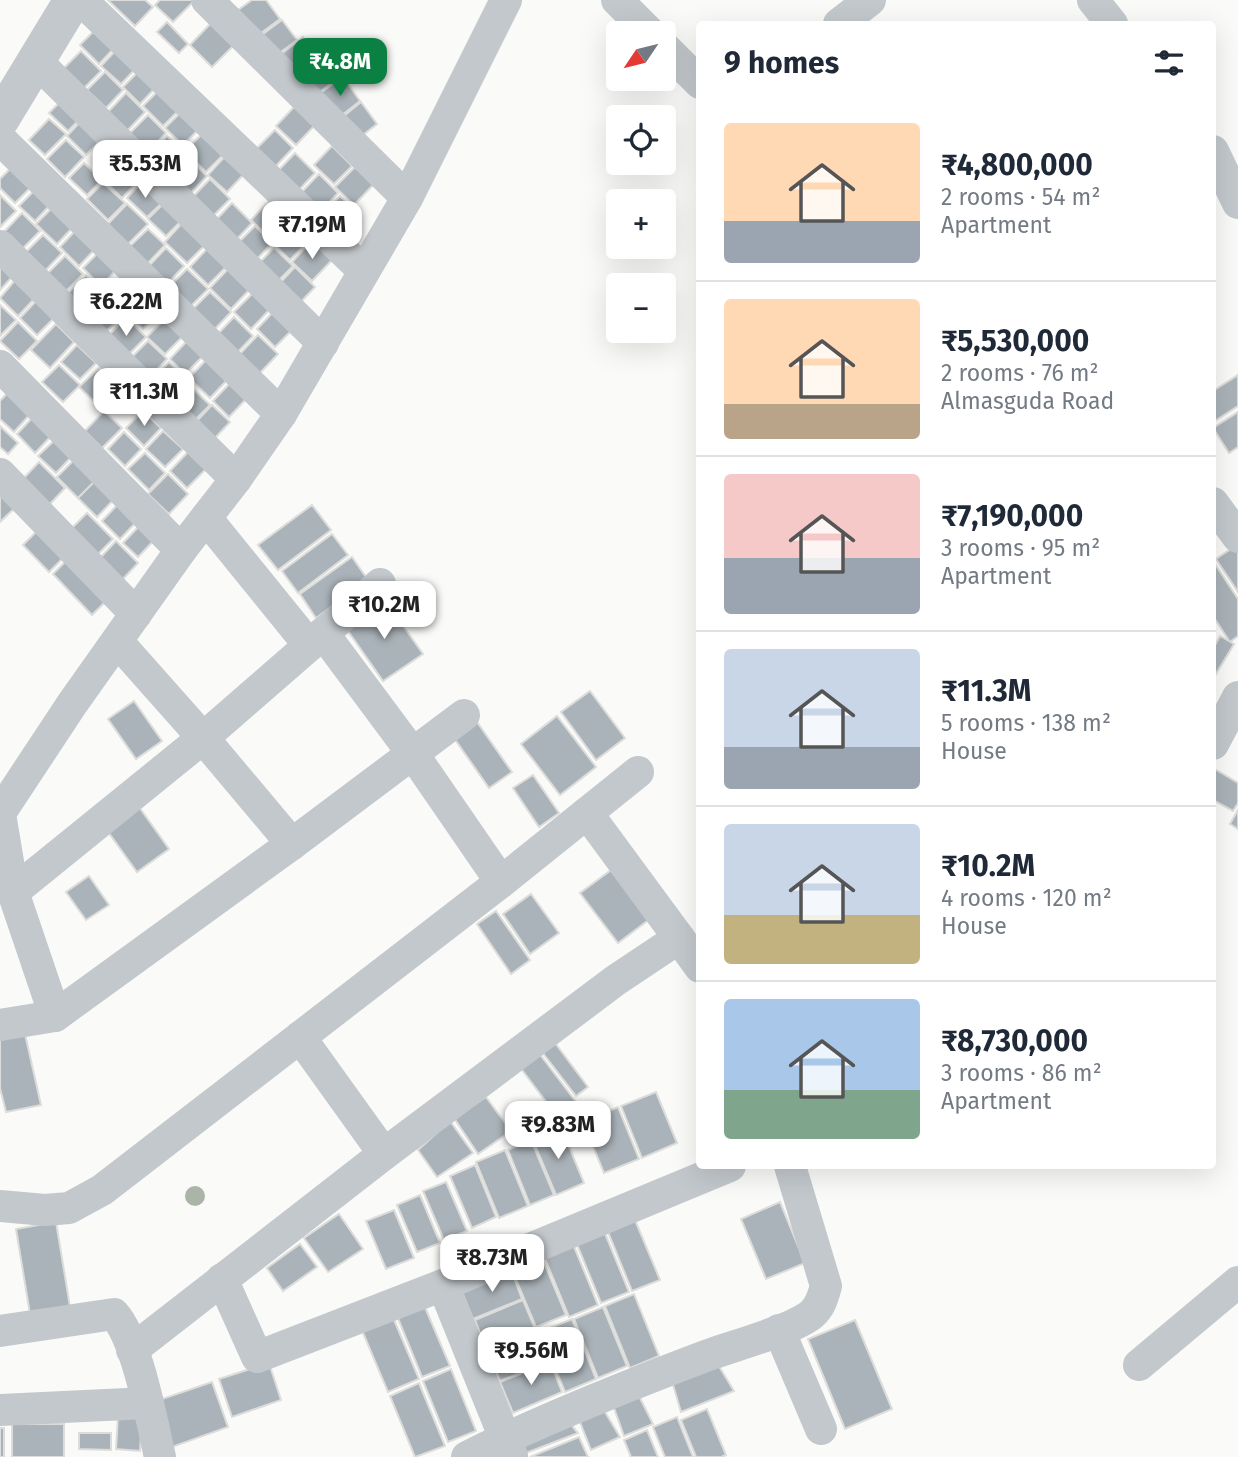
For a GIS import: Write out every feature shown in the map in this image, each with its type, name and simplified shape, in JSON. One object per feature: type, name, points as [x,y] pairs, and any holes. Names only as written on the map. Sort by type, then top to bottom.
[{"type":"street","points":[[0,120],[73,0]]},
{"type":"street","points":[[81,0],[364,271]]},
{"type":"street","points":[[207,0],[407,198]]},
{"type":"street","points":[[55,1016],[13,892],[0,813],[181,550],[236,479],[281,414],[407,198],[506,0]]},
{"type":"street","points":[[843,21],[870,0]]},
{"type":"street","points":[[1093,0],[1110,21]]},
{"type":"street","points":[[676,59],[696,79]]},
{"type":"street","points":[[36,61],[323,343]]},
{"type":"street","points":[[0,139],[281,414]]},
{"type":"street","points":[[1216,157],[1238,203]]},
{"type":"street","points":[[0,246],[236,479]]},
{"type":"street","points":[[0,366],[181,550]]},
{"type":"street","points":[[0,474],[136,614]]},
{"type":"street","points":[[1216,507],[1238,537]]},
{"type":"street","points":[[206,518],[316,639],[414,754],[501,881]]},
{"type":"street","points":[[13,892],[203,738],[380,584]]},
{"type":"street","points":[[117,641],[292,844]]},
{"type":"street","points":[[1216,738],[1238,697]]},
{"type":"street","points":[[0,1025],[55,1016],[464,715]]},
{"type":"street","points":[[0,1206],[45,1210],[69,1208],[102,1190],[638,772]]},
{"type":"street","points":[[587,813],[696,962]]},
{"type":"street","points":[[132,1350],[384,1154],[616,980],[678,938]]},
{"type":"street","points":[[300,1037],[384,1154]]},
{"type":"street","points":[[222,1279],[257,1357],[443,1285],[723,1169]]},
{"type":"street","points":[[467,1457],[509,1448],[702,1357],[779,1329],[811,1314],[821,1303],[826,1286],[791,1169]]},
{"type":"street","points":[[1139,1365],[1238,1282]]},
{"type":"street","points":[[443,1285],[509,1448]]},
{"type":"street","points":[[0,1331],[114,1314],[119,1319],[132,1350],[160,1457]]},
{"type":"street","points":[[779,1329],[821,1429]]},
{"type":"street","points":[[0,1410],[148,1403]]},
{"type":"building","points":[[108,0],[145,0],[153,7],[135,26]]},
{"type":"building","points":[[160,0],[193,2],[173,22],[155,5]]},
{"type":"building","points":[[252,0],[266,0],[280,19],[257,36],[238,10]]},
{"type":"building","points":[[214,20],[236,43],[212,67],[190,45]]},
{"type":"building","points":[[282,20],[297,40],[274,57],[259,37]]},
{"type":"building","points":[[167,22],[188,44],[179,53],[157,32]]},
{"type":"building","points":[[98,27],[117,45],[99,64],[80,45]]},
{"type":"building","points":[[303,37],[318,57],[295,74],[280,55]]},
{"type":"building","points":[[120,46],[139,65],[121,84],[101,66]]},
{"type":"building","points":[[81,51],[101,71],[82,90],[62,70]]},
{"type":"building","points":[[320,57],[337,79],[316,95],[299,74]]},
{"type":"building","points":[[141,69],[158,85],[140,104],[123,87]]},
{"type":"building","points":[[105,72],[123,90],[106,108],[87,90]]},
{"type":"building","points":[[343,77],[360,101],[337,119],[319,94]]},
{"type":"building","points":[[159,90],[179,110],[163,126],[143,106]]},
{"type":"building","points":[[126,93],[145,112],[126,132],[107,113]]},
{"type":"building","points":[[65,97],[83,116],[68,131],[49,113]]},
{"type":"building","points":[[361,102],[377,124],[355,141],[339,120]]},
{"type":"building","points":[[295,106],[315,125],[296,145],[276,126]]},
{"type":"building","points":[[183,110],[200,128],[183,145],[165,128]]},
{"type":"building","points":[[148,115],[166,133],[148,152],[129,134]]},
{"type":"building","points":[[49,119],[66,134],[45,155],[29,140]]},
{"type":"building","points":[[82,120],[102,139],[86,155],[67,136]]},
{"type":"building","points":[[275,130],[293,148],[272,170],[253,152]]},
{"type":"building","points":[[203,133],[224,154],[206,172],[185,151]]},
{"type":"building","points":[[167,136],[187,155],[169,175],[149,155]]},
{"type":"building","points":[[66,140],[84,157],[65,177],[47,159]]},
{"type":"building","points":[[332,146],[352,166],[334,184],[314,165]]},
{"type":"building","points":[[295,153],[315,173],[295,194],[275,174]]},
{"type":"building","points":[[227,154],[246,172],[227,192],[208,175]]},
{"type":"building","points":[[188,158],[207,176],[188,196],[169,178]]},
{"type":"building","points":[[120,159],[140,179],[122,198],[101,177]]},
{"type":"building","points":[[84,163],[102,180],[87,195],[69,178]]},
{"type":"building","points":[[12,167],[32,186],[15,203],[0,188],[0,179]]},
{"type":"building","points":[[355,167],[373,185],[354,205],[335,187]]},
{"type":"building","points":[[319,174],[338,193],[318,214],[299,195]]},
{"type":"building","points":[[210,179],[230,199],[212,217],[192,198]]},
{"type":"building","points":[[142,182],[163,202],[147,217],[127,198]]},
{"type":"building","points":[[103,183],[125,203],[108,220],[87,199]]},
{"type":"building","points":[[35,190],[50,205],[35,221],[19,206]]},
{"type":"building","points":[[0,195],[16,211],[0,227]]},
{"type":"building","points":[[340,196],[360,215],[341,235],[321,216]]},
{"type":"building","points":[[269,201],[287,218],[269,237],[251,220]]},
{"type":"building","points":[[164,203],[182,220],[166,236],[148,219]]},
{"type":"building","points":[[232,203],[252,223],[235,241],[215,221]]},
{"type":"building","points":[[127,204],[148,224],[126,246],[106,226]]},
{"type":"building","points":[[53,207],[73,227],[57,244],[36,224]]},
{"type":"building","points":[[22,213],[40,231],[21,250],[3,233]]},
{"type":"building","points":[[291,220],[310,239],[290,260],[271,241]]},
{"type":"building","points":[[183,222],[206,244],[187,263],[165,242]]},
{"type":"building","points":[[255,226],[272,243],[254,262],[236,245]]},
{"type":"building","points":[[77,229],[96,248],[79,266],[60,247]]},
{"type":"building","points":[[148,229],[165,245],[146,265],[128,248]]},
{"type":"building","points":[[43,235],[62,253],[42,274],[23,255]]},
{"type":"building","points":[[312,241],[332,260],[312,281],[292,262]]},
{"type":"building","points":[[166,248],[184,266],[165,286],[147,268]]},
{"type":"building","points":[[274,248],[293,266],[275,284],[256,266]]},
{"type":"building","points":[[102,249],[119,267],[101,286],[83,268]]},
{"type":"building","points":[[207,249],[226,267],[208,285],[190,267]]},
{"type":"building","points":[[65,256],[83,274],[64,293],[46,275]]},
{"type":"building","points":[[0,263],[13,276],[0,290]]},
{"type":"building","points":[[295,267],[315,287],[297,306],[277,286]]},
{"type":"building","points":[[229,268],[250,289],[231,309],[210,288]]},
{"type":"building","points":[[187,269],[208,289],[188,309],[167,289]]},
{"type":"building","points":[[86,275],[104,292],[83,314],[65,296]]},
{"type":"building","points":[[122,275],[137,289],[119,307],[105,293]]},
{"type":"building","points":[[16,279],[35,298],[18,316],[0,298]]},
{"type":"building","points":[[140,292],[161,312],[143,329],[123,309]]},
{"type":"building","points":[[210,292],[231,312],[211,333],[190,312]]},
{"type":"building","points":[[254,292],[271,308],[251,329],[234,312]]},
{"type":"building","points":[[38,299],[56,316],[37,335],[20,318]]},
{"type":"building","points":[[105,299],[122,315],[104,334],[87,317]]},
{"type":"building","points":[[0,305],[16,320],[0,336]]},
{"type":"building","points":[[277,308],[296,326],[275,347],[257,329]]},
{"type":"building","points":[[234,317],[253,336],[234,356],[215,337]]},
{"type":"building","points":[[126,318],[146,337],[125,358],[105,339]]},
{"type":"building","points":[[165,319],[183,336],[165,354],[147,337]]},
{"type":"building","points":[[18,322],[37,341],[19,359],[0,341]]},
{"type":"building","points":[[56,324],[74,342],[50,368],[31,350]]},
{"type":"building","points":[[258,335],[278,354],[257,376],[237,357]]},
{"type":"building","points":[[188,340],[204,355],[185,374],[170,359]]},
{"type":"building","points":[[148,341],[167,359],[148,379],[129,360]]},
{"type":"building","points":[[77,345],[96,363],[80,379],[61,362]]},
{"type":"building","points":[[208,358],[229,378],[210,398],[189,378]]},
{"type":"building","points":[[169,362],[188,381],[168,402],[149,383]]},
{"type":"building","points":[[59,365],[80,385],[63,402],[42,382]]},
{"type":"building","points":[[99,368],[120,389],[101,408],[79,387]]},
{"type":"building","points":[[1238,375],[1238,406],[1216,420],[1216,389]]},
{"type":"building","points":[[233,380],[249,396],[229,417],[213,401]]},
{"type":"building","points":[[189,385],[210,405],[193,422],[173,402]]},
{"type":"building","points":[[11,389],[33,411],[14,432],[0,419],[0,401]]},
{"type":"building","points":[[212,405],[230,422],[211,442],[193,425]]},
{"type":"building","points":[[104,411],[122,428],[102,448],[85,431]]},
{"type":"building","points":[[143,411],[161,428],[144,446],[126,428]]},
{"type":"building","points":[[1238,412],[1238,447],[1229,453],[1216,433],[1216,426]]},
{"type":"building","points":[[35,415],[54,433],[35,453],[17,434]]},
{"type":"building","points":[[0,426],[18,443],[8,454],[0,447]]},
{"type":"building","points":[[163,431],[183,449],[165,467],[146,449]]},
{"type":"building","points":[[124,432],[141,449],[125,466],[108,449]]},
{"type":"building","points":[[59,436],[76,452],[56,473],[38,456]]},
{"type":"building","points":[[188,452],[206,469],[187,488],[170,471]]},
{"type":"building","points":[[145,453],[165,473],[149,490],[128,469]]},
{"type":"building","points":[[78,456],[99,477],[78,498],[57,477]]},
{"type":"building","points":[[39,462],[65,488],[49,505],[23,479]]},
{"type":"building","points":[[168,474],[188,494],[169,514],[148,494]]},
{"type":"building","points":[[99,477],[118,495],[97,517],[78,498]]},
{"type":"building","points":[[0,487],[18,505],[0,522]]},
{"type":"building","points":[[122,500],[140,518],[120,539],[102,521]]},
{"type":"building","points":[[312,505],[331,530],[278,570],[258,545]]},
{"type":"building","points":[[87,513],[113,539],[97,555],[70,530]]},
{"type":"building","points":[[144,521],[159,535],[138,557],[123,543]]},
{"type":"building","points":[[39,529],[65,556],[49,572],[23,545]]},
{"type":"building","points":[[332,534],[348,555],[298,593],[282,571]]},
{"type":"building","points":[[116,541],[138,563],[122,580],[100,558]]},
{"type":"building","points":[[1238,544],[1238,592],[1216,559]]},
{"type":"building","points":[[71,556],[110,597],[92,615],[53,574]]},
{"type":"building","points":[[352,557],[368,580],[316,618],[300,594]]},
{"type":"building","points":[[1216,566],[1238,599],[1238,636],[1230,642],[1216,621]]},
{"type":"building","points":[[385,600],[423,654],[383,681],[346,628]]},
{"type":"building","points":[[1220,636],[1234,644],[1216,674],[1216,643]]},
{"type":"building","points":[[590,691],[625,738],[596,760],[561,712]]},
{"type":"building","points":[[134,701],[162,741],[136,759],[108,719]]},
{"type":"building","points":[[557,716],[596,767],[560,795],[521,744]]},
{"type":"building","points":[[477,722],[512,772],[489,788],[454,738]]},
{"type":"building","points":[[1216,770],[1238,783],[1238,803],[1233,811],[1216,802]]},
{"type":"building","points":[[533,775],[559,813],[539,827],[513,788]]},
{"type":"building","points":[[134,800],[169,849],[137,872],[101,822]]},
{"type":"building","points":[[1238,810],[1238,829],[1230,824]]},
{"type":"building","points":[[618,865],[655,915],[618,943],[580,893]]},
{"type":"building","points":[[89,876],[109,905],[86,920],[66,892]]},
{"type":"building","points":[[531,894],[559,933],[530,954],[503,914]]},
{"type":"building","points":[[496,911],[530,960],[511,974],[477,924]]},
{"type":"building","points":[[25,1034],[41,1105],[6,1112],[0,1088],[0,1040]]},
{"type":"building","points":[[552,1039],[588,1087],[576,1096],[539,1048]]},
{"type":"building","points":[[532,1044],[576,1102],[557,1116],[513,1058]]},
{"type":"building","points":[[656,1092],[677,1143],[642,1158],[621,1106]]},
{"type":"building","points":[[486,1097],[511,1131],[478,1154],[454,1118]]},
{"type":"building","points":[[618,1107],[639,1159],[604,1173],[583,1122]]},
{"type":"building","points":[[450,1121],[473,1153],[437,1177],[418,1150]]},
{"type":"building","points":[[561,1127],[584,1183],[556,1195],[532,1138]]},
{"type":"building","points":[[531,1140],[554,1195],[530,1205],[508,1150]]},
{"type":"building","points":[[505,1150],[528,1206],[499,1218],[476,1162]]},
{"type":"building","points":[[475,1165],[496,1217],[472,1228],[450,1176]]},
{"type":"building","points":[[446,1182],[467,1231],[444,1240],[423,1191]]},
{"type":"building","points":[[420,1195],[440,1243],[417,1252],[397,1205]]},
{"type":"building","points":[[780,1202],[805,1263],[766,1279],[741,1219]]},
{"type":"building","points":[[394,1210],[414,1258],[386,1269],[366,1221]]},
{"type":"building","points":[[339,1214],[363,1249],[328,1272],[304,1238]]},
{"type":"building","points":[[635,1220],[660,1280],[632,1291],[608,1232]]},
{"type":"building","points":[[56,1222],[70,1307],[30,1314],[16,1229]]},
{"type":"building","points":[[604,1231],[629,1292],[601,1303],[576,1242]]},
{"type":"building","points":[[300,1244],[317,1267],[283,1291],[267,1268]]},
{"type":"building","points":[[573,1244],[598,1305],[569,1317],[544,1256]]},
{"type":"building","points":[[542,1258],[566,1315],[536,1327],[512,1270]]},
{"type":"building","points":[[511,1270],[522,1299],[473,1319],[461,1290]]},
{"type":"building","points":[[634,1294],[659,1356],[630,1368],[605,1306]]},
{"type":"building","points":[[523,1300],[536,1331],[487,1351],[475,1320]]},
{"type":"building","points":[[424,1305],[450,1366],[422,1377],[397,1316]]},
{"type":"building","points":[[603,1307],[627,1366],[598,1378],[574,1319]]},
{"type":"building","points":[[392,1315],[419,1379],[388,1392],[361,1328]]},
{"type":"building","points":[[572,1319],[596,1379],[565,1392],[540,1332]]},
{"type":"building","points":[[855,1320],[892,1409],[845,1429],[808,1339]]},
{"type":"building","points":[[537,1332],[549,1361],[500,1381],[489,1352]]},
{"type":"building","points":[[550,1362],[562,1392],[513,1413],[500,1382]]},
{"type":"building","points":[[269,1363],[281,1400],[232,1417],[219,1379]]},
{"type":"building","points":[[717,1363],[734,1391],[681,1412],[671,1378]]},
{"type":"building","points":[[451,1369],[476,1431],[448,1442],[423,1381]]},
{"type":"building","points":[[212,1382],[228,1427],[169,1448],[153,1402]]},
{"type":"building","points":[[419,1383],[445,1446],[415,1457],[390,1396]]},
{"type":"building","points":[[638,1394],[653,1424],[624,1436],[613,1405]]},
{"type":"building","points":[[602,1407],[620,1437],[591,1450],[578,1417]]},
{"type":"building","points":[[707,1409],[726,1455],[721,1457],[696,1457],[681,1420]]},
{"type":"building","points":[[118,1416],[142,1418],[140,1451],[116,1449]]},
{"type":"building","points":[[677,1417],[693,1457],[665,1457],[653,1427]]},
{"type":"building","points":[[568,1421],[578,1433],[526,1453],[521,1439]]},
{"type":"building","points":[[12,1424],[64,1424],[64,1457],[12,1457]]},
{"type":"building","points":[[0,1428],[4,1428],[4,1457],[0,1457]]},
{"type":"building","points":[[647,1430],[658,1457],[631,1457],[624,1440]]},
{"type":"building","points":[[79,1433],[111,1433],[111,1450],[79,1449]]},
{"type":"building","points":[[579,1437],[588,1457],[530,1457]]}]
